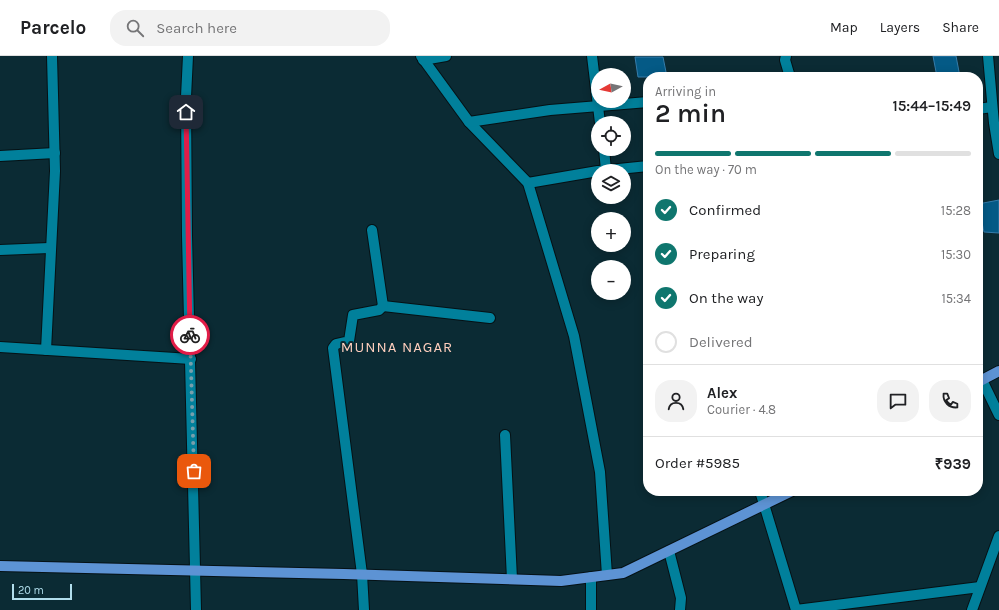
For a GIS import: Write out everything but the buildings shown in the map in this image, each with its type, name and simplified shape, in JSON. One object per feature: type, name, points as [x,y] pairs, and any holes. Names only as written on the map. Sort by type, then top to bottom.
[{"type":"main road","points":[[983,379],[999,371]]},
{"type":"main road","points":[[0,566],[362,574],[561,581],[623,573],[781,496]]},
{"type":"street","points":[[46,350],[55,153],[52,56]]},
{"type":"street","points":[[188,56],[186,112],[196,610]]},
{"type":"street","points":[[422,58],[446,56]]},
{"type":"street","points":[[592,56],[593,68]]},
{"type":"street","points":[[786,56],[785,60],[789,72]]},
{"type":"street","points":[[988,56],[992,107],[999,154]]},
{"type":"street","points":[[422,58],[469,122],[528,183],[574,336],[600,472],[607,575]]},
{"type":"street","points":[[631,103],[643,102]]},
{"type":"street","points":[[469,122],[550,110],[591,107]]},
{"type":"street","points":[[983,108],[992,107]]},
{"type":"street","points":[[0,156],[55,153]]},
{"type":"street","points":[[631,168],[643,167]]},
{"type":"street","points":[[528,183],[591,173]]},
{"type":"street","points":[[372,230],[383,306]]},
{"type":"street","points":[[0,250],[50,248]]},
{"type":"street","points":[[364,610],[362,574],[334,348],[336,344],[349,341],[353,315],[379,310],[383,306],[490,318]]},
{"type":"street","points":[[0,347],[191,359]]},
{"type":"street","points":[[983,386],[999,415]]},
{"type":"street","points":[[505,435],[512,579]]},
{"type":"street","points":[[762,496],[796,610],[980,587]]},
{"type":"street","points":[[972,610],[999,536]]},
{"type":"street","points":[[669,551],[681,598],[680,610]]},
{"type":"street","points":[[591,577],[591,610]]},
{"type":"way so far","points":[[190,335],[194,471]]},
{"type":"district","name":"MUNNA NAGAR","points":[[397,347]]},
{"type":"route","points":[[186,112],[187,236],[190,335]]}]
